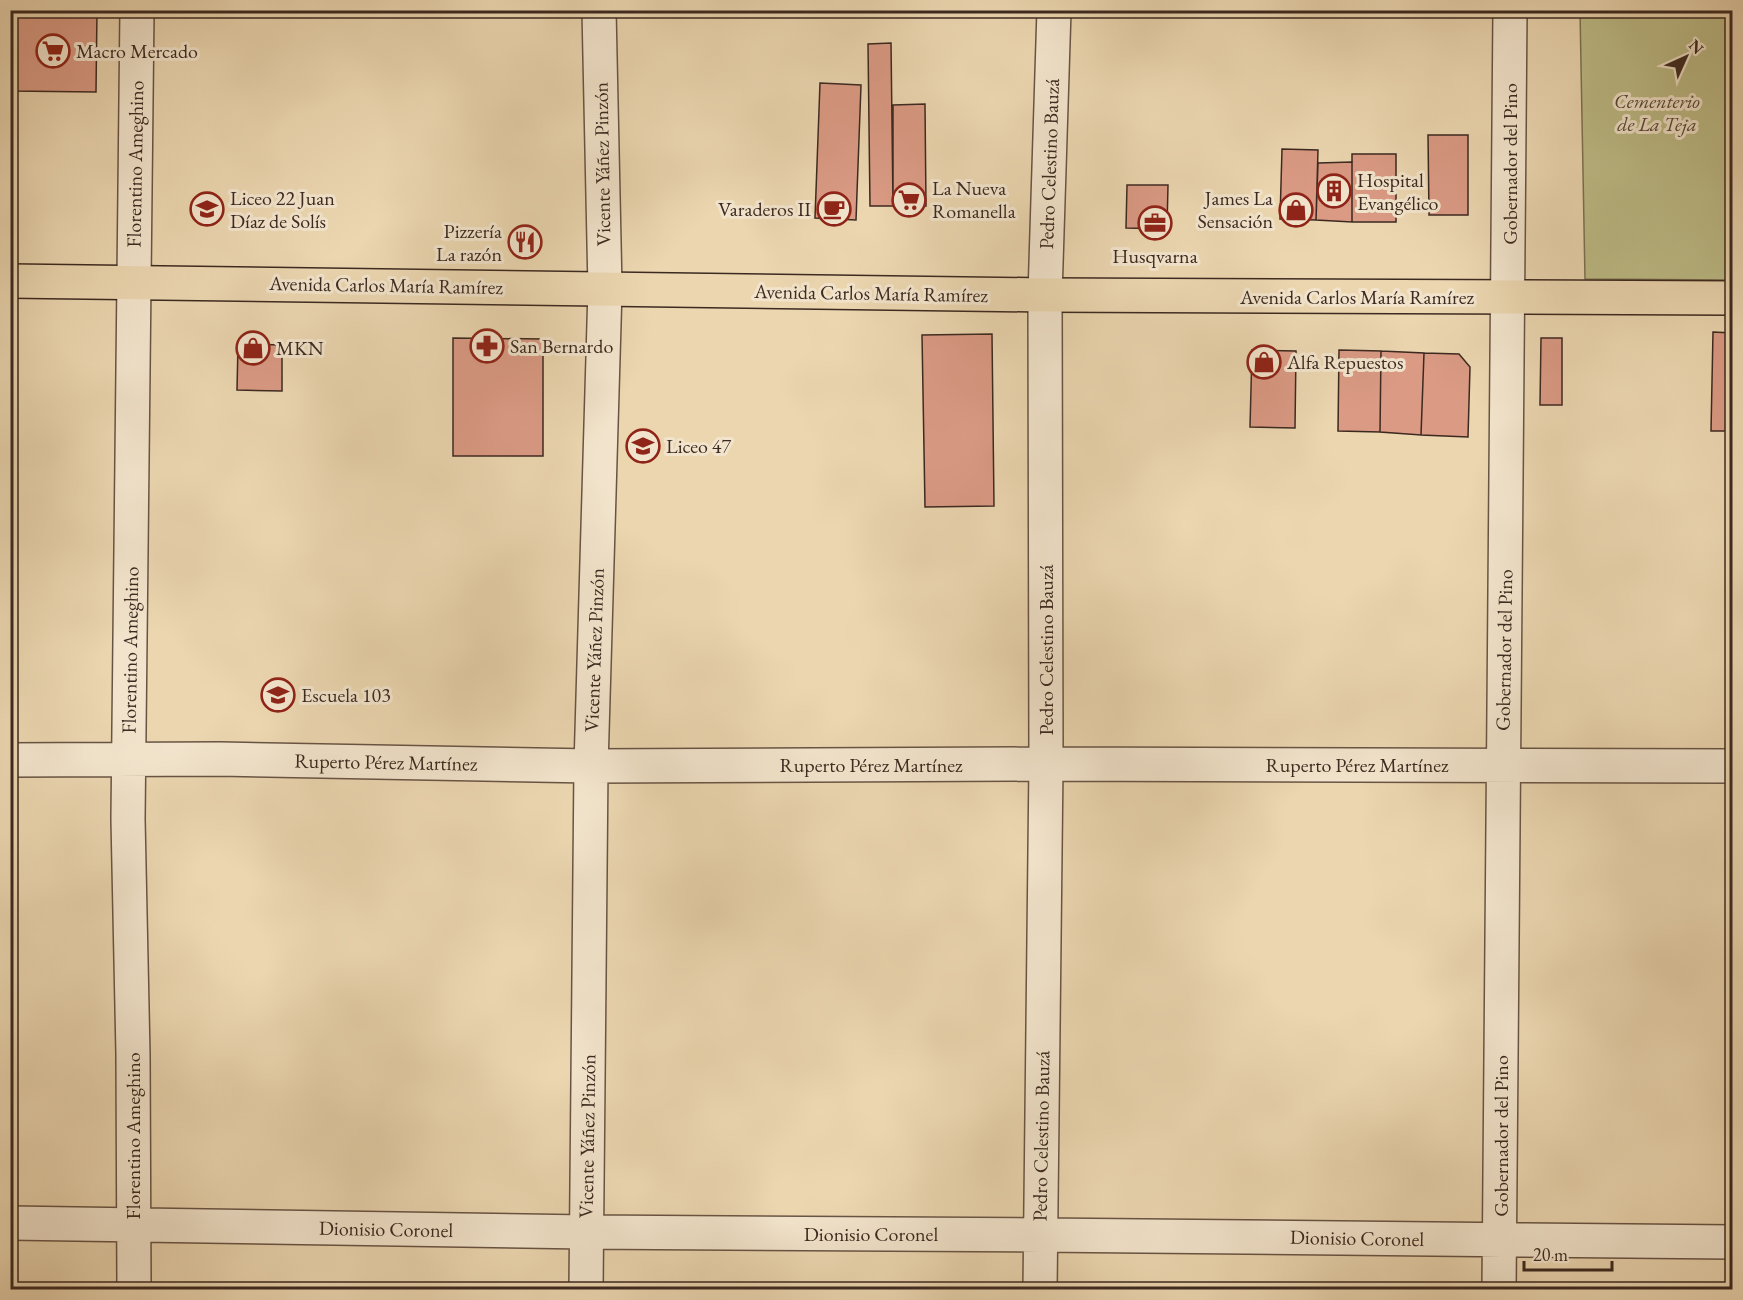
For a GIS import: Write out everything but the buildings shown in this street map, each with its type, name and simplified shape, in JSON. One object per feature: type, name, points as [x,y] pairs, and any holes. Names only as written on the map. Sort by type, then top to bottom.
[{"type":"main road","name":"Avenida Carlos María Ramírez","points":[[10,281],[1045,295],[1732,298]]},
{"type":"street","name":"Florentino Ameghino","points":[[134,1290],[133,1055],[128,819],[137,10]]},
{"type":"street","name":"Vicente Yáñez Pinzón","points":[[586,1290],[591,766],[605,289],[599,10]]},
{"type":"street","name":"Pedro Celestino Bauzá","points":[[1040,1290],[1046,764],[1045,295],[1054,10]]},
{"type":"street","name":"Gobernador del Pino","points":[[1500,1290],[1510,10]]},
{"type":"street","name":"Ruperto Pérez Martínez","points":[[10,760],[232,759],[591,766],[1046,764],[1732,766]]},
{"type":"street","name":"Dionisio Coronel","points":[[10,1223],[586,1233],[1732,1242]]},
{"type":"green space","name":"Cementerio de La Teja","points":[[1580,11],[1732,11],[1732,280],[1585,279]]},
{"type":"place","name":"Macro Mercado","points":[[53,51]]},
{"type":"place","name":"Hospital Evangélico","points":[[1334,191]]},
{"type":"place","name":"La Nueva Romanella","points":[[909,200]]},
{"type":"place","name":"Liceo 22 Juan Díaz de Solís","points":[[207,209]]},
{"type":"place","name":"Varaderos II","points":[[834,209]]},
{"type":"place","name":"James La Sensación","points":[[1296,210]]},
{"type":"place","name":"Husqvarna","points":[[1155,223]]},
{"type":"place","name":"Pizzería La razón","points":[[525,242]]},
{"type":"place","name":"San Bernardo","points":[[487,346]]},
{"type":"place","name":"MKN","points":[[253,348]]},
{"type":"place","name":"Alfa Repuestos","points":[[1264,362]]},
{"type":"place","name":"Liceo 47","points":[[643,446]]},
{"type":"place","name":"Escuela 103","points":[[278,695]]}]
